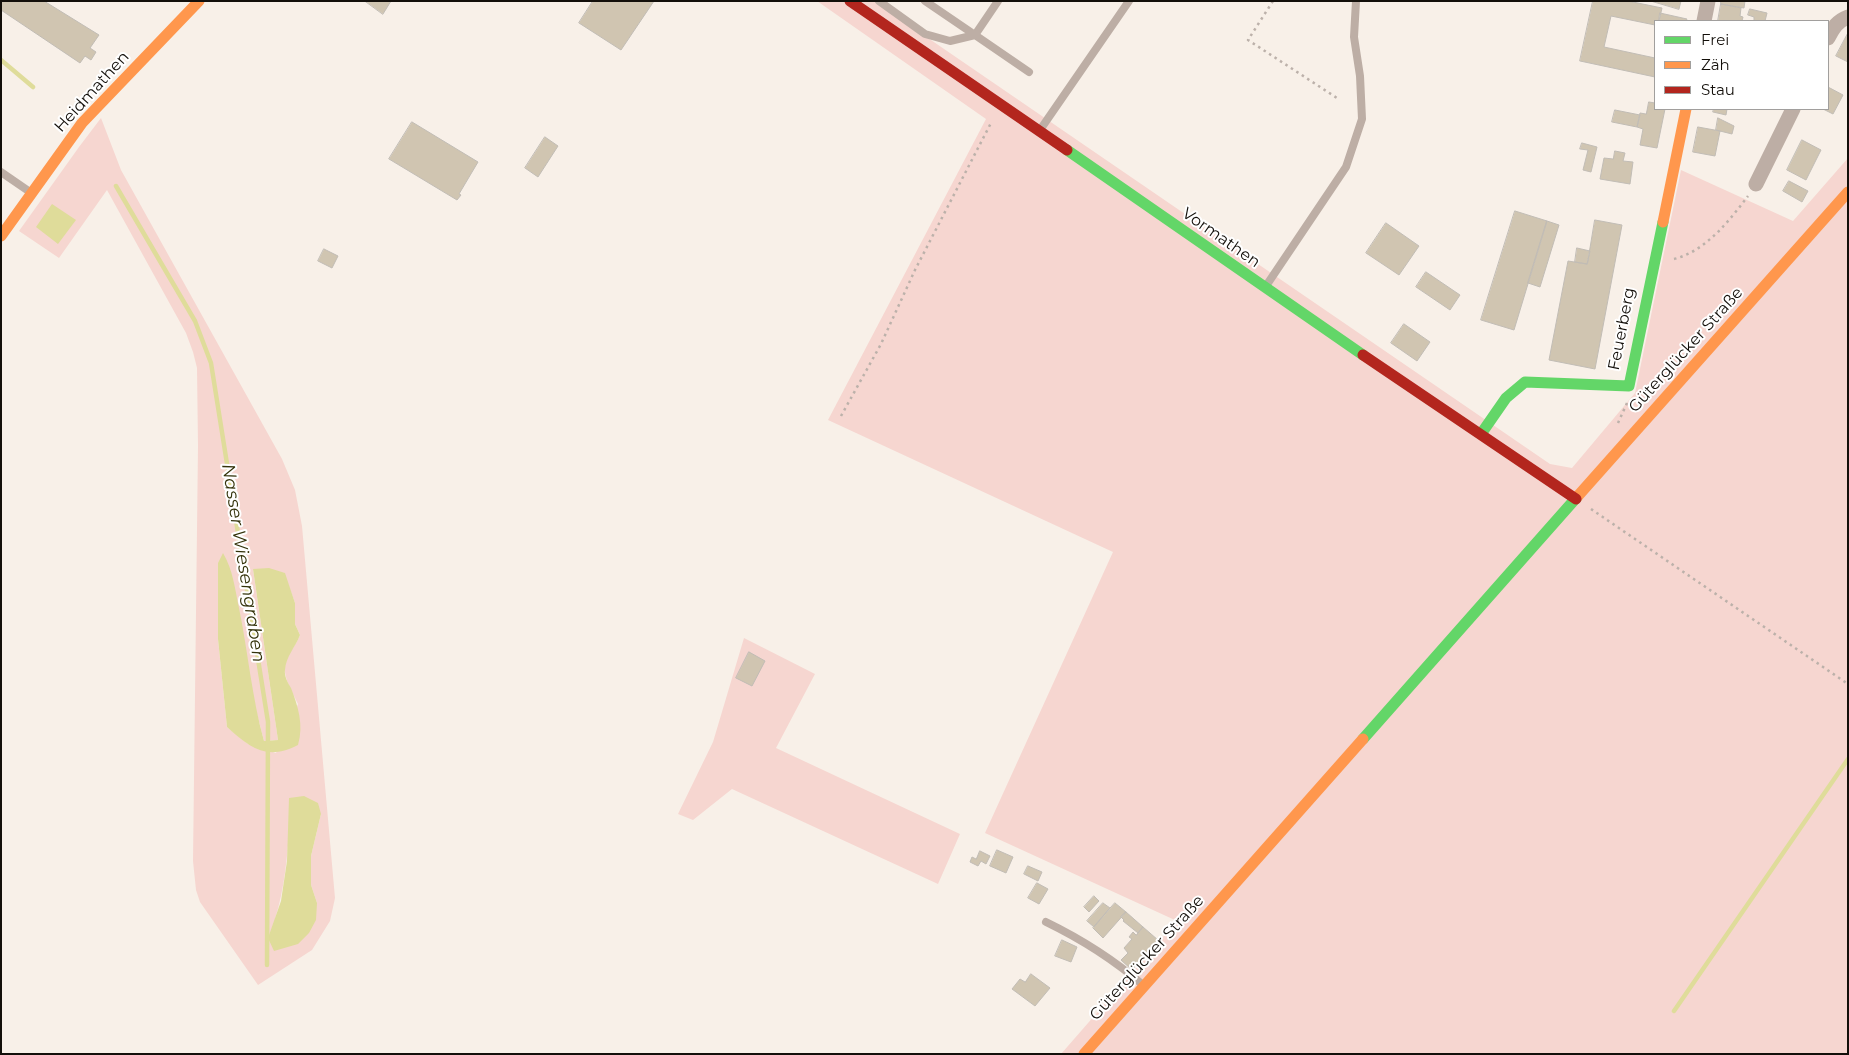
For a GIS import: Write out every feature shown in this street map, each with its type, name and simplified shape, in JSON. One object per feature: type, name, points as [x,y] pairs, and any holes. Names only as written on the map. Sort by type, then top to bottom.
[{"type":"street","name":"Heidmathen","points":[[1,236],[82,123],[199,1]]},
{"type":"street","name":"Vormathen","points":[[850,1],[1265,288],[1576,499]]},
{"type":"street","points":[[1704,20],[1708,1]]},
{"type":"street","points":[[1829,36],[1834,27],[1841,20],[1848,17]]},
{"type":"street","name":"Feuerberg","points":[[1481,434],[1508,395],[1525,382],[1629,386],[1686,110]]},
{"type":"street","points":[[1756,184],[1793,110]]},
{"type":"street","name":"Güterglücker Straße","points":[[1084,1054],[1848,192]]},
{"type":"lane","points":[[879,1],[925,34],[950,41],[975,36],[998,1]]},
{"type":"lane","points":[[925,1],[1029,72]]},
{"type":"lane","points":[[1039,131],[1129,1]]},
{"type":"lane","points":[[1265,288],[1346,167],[1362,119],[1360,76],[1354,37],[1356,1]]},
{"type":"lane","points":[[1,172],[31,194]]},
{"type":"lane","points":[[1046,922],[1079,938],[1130,973],[1144,986]]},
{"type":"path","points":[[1274,1],[1248,40],[1337,98]]},
{"type":"path","points":[[841,416],[881,344],[915,270],[1001,104]]},
{"type":"path","points":[[1653,265],[1682,257],[1706,243],[1734,215],[1756,184]]},
{"type":"path","points":[[1576,499],[1848,684]]},
{"type":"shaded area","points":[[817,1],[874,1],[1550,464],[1572,468],[1635,393],[1681,170],[1793,221],[1848,158],[1848,1054],[1061,1054],[1177,921],[985,833],[1113,552],[828,420],[986,119]]},
{"type":"shaded area","points":[[101,118],[121,170],[282,459],[295,490],[302,526],[335,898],[330,921],[312,950],[258,985],[200,902],[196,890],[193,861],[198,446],[197,368],[193,352],[186,333],[107,190],[59,258],[19,231]],"holes":[[[218,563],[264,741],[278,740],[253,569],[284,573],[295,603],[295,624],[300,635],[288,656],[285,674],[298,704],[276,753],[248,744],[227,727],[218,639]],[[321,814],[311,856],[311,885],[317,903],[275,919],[287,860],[290,824]]]},
{"type":"shaded area","points":[[52,204],[76,220],[58,244],[36,227]]},
{"type":"shaded area","points":[[223,553],[235,587],[256,708],[264,741],[278,740],[253,569],[269,568],[285,573],[295,603],[295,624],[300,635],[287,660],[285,672],[298,709],[300,738],[298,745],[287,750],[268,752],[259,750],[243,741],[227,727],[218,639],[218,563]]},
{"type":"shaded area","points":[[744,638],[815,674],[776,748],[960,834],[938,884],[732,789],[693,820],[678,814],[713,742]]},
{"type":"shaded area","points":[[304,796],[318,803],[321,814],[311,856],[311,885],[317,903],[316,920],[309,933],[298,944],[274,951],[268,938],[281,901],[287,861],[289,798]]},
{"type":"building","points":[[1,1],[44,1],[99,35],[90,48],[96,52],[91,60],[85,56],[80,63],[1,10]]},
{"type":"building","points":[[365,1],[391,1],[383,14]]},
{"type":"building","points":[[593,1],[654,1],[621,50],[579,23]]},
{"type":"building","points":[[1593,1],[1628,1],[1662,8],[1659,20],[1654,20],[1654,25],[1611,16],[1604,47],[1654,58],[1654,77],[1580,61]]},
{"type":"building","points":[[1651,1],[1681,1],[1679,9]]},
{"type":"building","points":[[1721,1],[1745,1],[1744,8],[1721,4]]},
{"type":"building","points":[[1721,4],[1741,8],[1740,16],[1743,17],[1742,20],[1718,20]]},
{"type":"building","points":[[1750,9],[1767,13],[1765,20],[1754,20],[1754,17],[1748,15]]},
{"type":"building","points":[[1660,13],[1687,19],[1686,20],[1659,20]]},
{"type":"building","points":[[1848,33],[1848,62],[1836,56]]},
{"type":"building","points":[[1829,88],[1843,95],[1833,114],[1825,110],[1829,110]]},
{"type":"building","points":[[1649,102],[1654,103],[1654,110],[1665,110],[1657,148],[1640,145],[1643,129],[1637,127],[1640,113],[1646,114]]},
{"type":"building","points":[[1615,110],[1640,115],[1637,127],[1612,122]]},
{"type":"building","points":[[1714,110],[1727,110],[1726,115],[1713,112]]},
{"type":"building","points":[[1718,118],[1734,126],[1732,134],[1716,130]]},
{"type":"building","points":[[412,122],[478,162],[457,200],[389,159]]},
{"type":"building","points":[[1698,127],[1720,131],[1715,156],[1693,152]]},
{"type":"building","points":[[545,137],[558,146],[538,177],[525,168]]},
{"type":"building","points":[[1802,140],[1821,150],[1806,180],[1787,170]]},
{"type":"building","points":[[1582,143],[1597,147],[1591,172],[1583,170],[1588,150],[1580,149]]},
{"type":"building","points":[[1615,151],[1625,153],[1623,161],[1633,162],[1630,184],[1600,179],[1604,158],[1613,159]]},
{"type":"building","points":[[1789,181],[1808,191],[1802,202],[1783,191]]},
{"type":"building","points":[[1515,211],[1547,221],[1514,330],[1481,320]]},
{"type":"building","points":[[1595,220],[1622,225],[1595,369],[1549,360],[1568,261],[1587,264]]},
{"type":"building","points":[[1547,221],[1559,225],[1540,287],[1528,283]]},
{"type":"building","points":[[1386,223],[1419,246],[1399,275],[1366,253]]},
{"type":"building","points":[[1577,248],[1590,251],[1587,264],[1575,262]]},
{"type":"building","points":[[324,249],[338,256],[332,268],[318,261]]},
{"type":"building","points":[[1426,272],[1460,295],[1450,310],[1416,287]]},
{"type":"building","points":[[1404,324],[1430,342],[1417,361],[1391,343]]},
{"type":"building","points":[[749,652],[765,661],[752,686],[736,678]]},
{"type":"building","points":[[997,850],[1013,857],[1006,873],[990,866]]},
{"type":"building","points":[[980,851],[990,856],[986,864],[981,861],[978,866],[970,862],[972,857],[976,859]]},
{"type":"building","points":[[1028,866],[1042,872],[1038,881],[1024,874]]},
{"type":"building","points":[[1037,883],[1048,889],[1039,904],[1028,898]]},
{"type":"building","points":[[1094,896],[1099,901],[1089,912],[1084,907]]},
{"type":"building","points":[[1103,903],[1110,908],[1094,927],[1087,921]]},
{"type":"building","points":[[1115,903],[1126,912],[1103,938],[1093,928]]},
{"type":"building","points":[[1126,912],[1143,927],[1138,933],[1123,921],[1121,917]]},
{"type":"building","points":[[1143,927],[1158,940],[1132,970],[1121,960],[1128,953],[1124,948],[1132,939],[1129,937],[1133,932],[1136,935]]},
{"type":"building","points":[[1062,940],[1077,947],[1071,962],[1055,956]]},
{"type":"building","points":[[1031,974],[1050,988],[1035,1006],[1012,989],[1020,979],[1025,982]]},
{"type":"waterway","name":"Nasser Wiesengraben","points":[[1,60],[33,87]]},
{"type":"waterway","name":"Nasser Wiesengraben","points":[[116,186],[195,321],[211,363],[268,722],[267,965]]},
{"type":"waterway","points":[[1674,1011],[1848,759]]},
{"type":"traffic: fast","points":[[1067,150],[1363,355]]},
{"type":"traffic: fast","points":[[1481,434],[1506,398],[1525,382],[1629,386],[1663,222]]},
{"type":"traffic: fast","points":[[1363,739],[1577,497]]},
{"type":"traffic: slow","points":[[1,236],[82,123],[199,1]]},
{"type":"traffic: slow","points":[[1663,222],[1686,110]]},
{"type":"traffic: slow","points":[[1577,497],[1848,192]]},
{"type":"traffic: slow","points":[[1084,1054],[1363,739]]},
{"type":"traffic: jam","points":[[850,1],[1067,150]]},
{"type":"traffic: jam","points":[[1363,355],[1576,499]]}]
